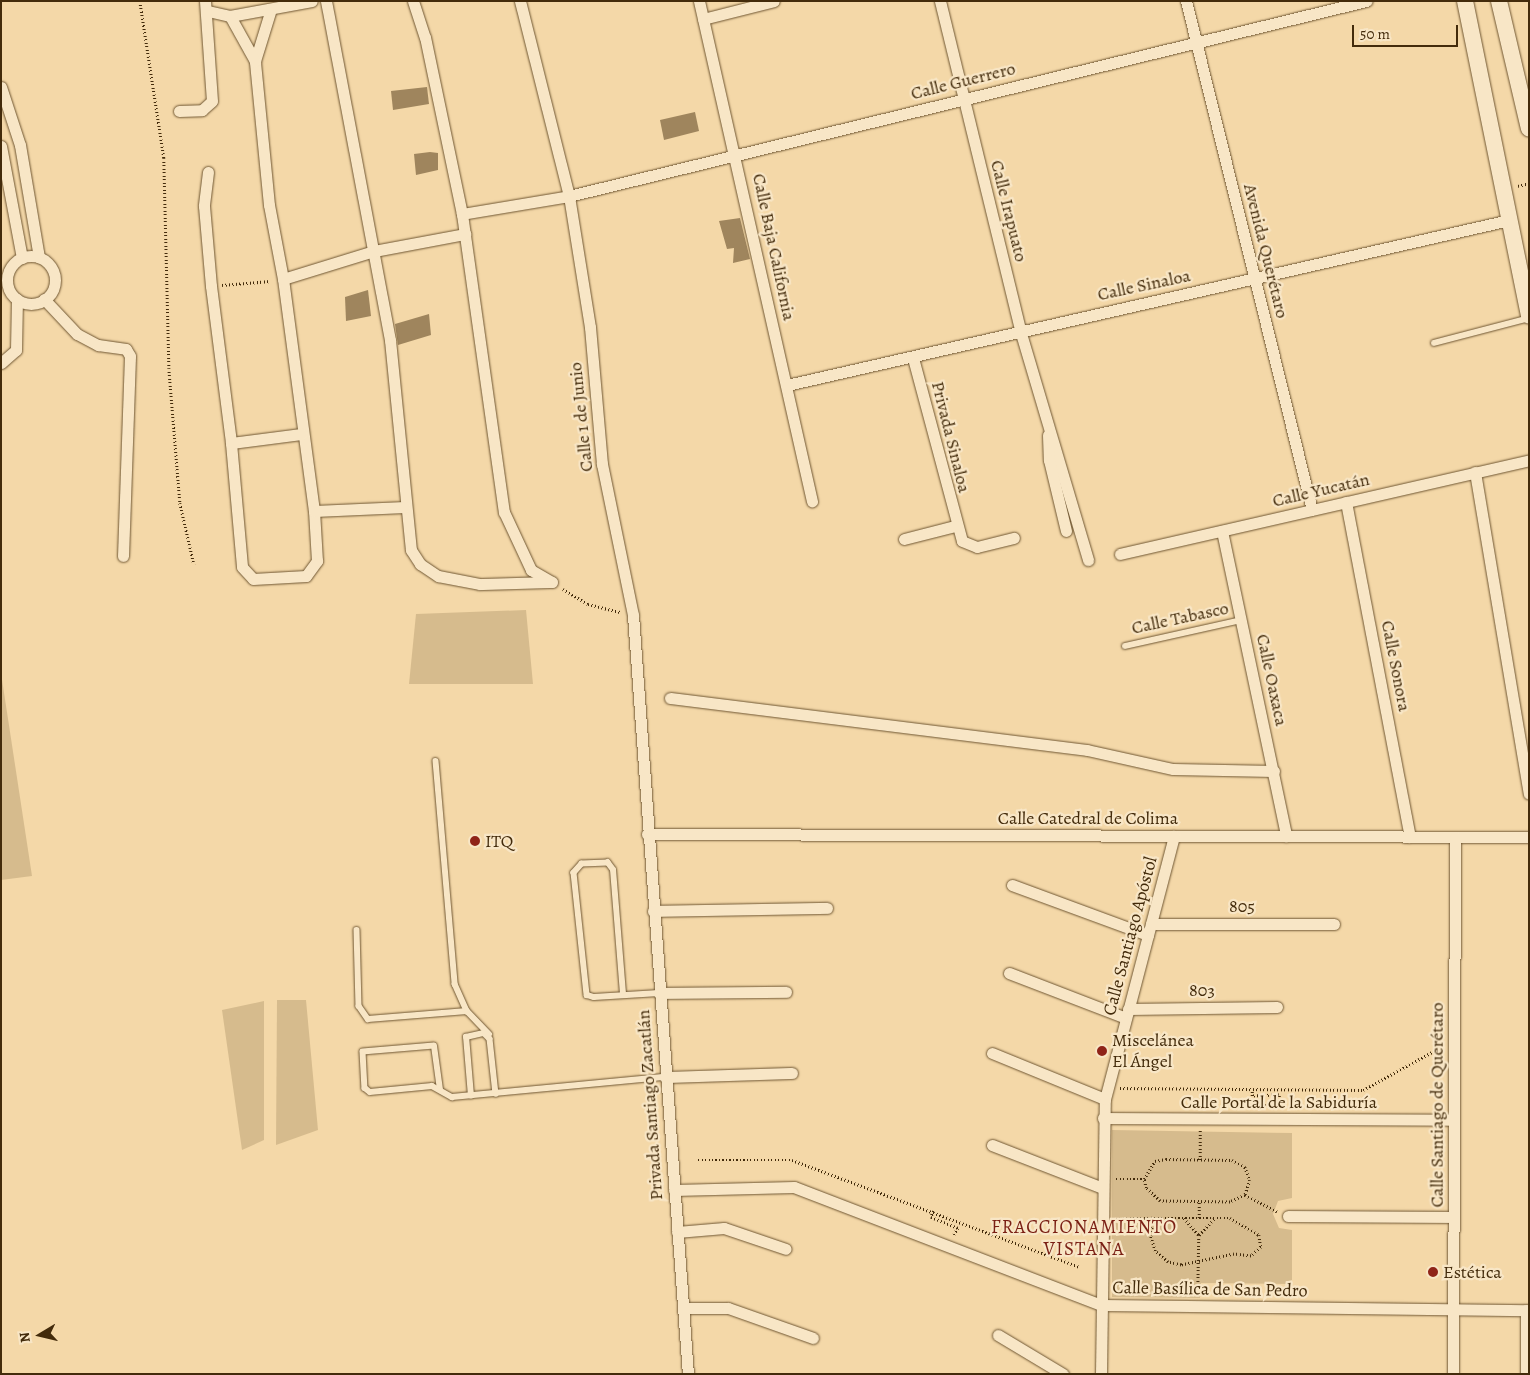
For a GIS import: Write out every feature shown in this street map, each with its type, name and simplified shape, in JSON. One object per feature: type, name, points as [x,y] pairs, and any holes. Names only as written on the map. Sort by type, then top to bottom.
[{"type":"main road","points":[[1465,1],[1529,317]]},
{"type":"main road","points":[[1499,1],[1529,129]]},
{"type":"street","points":[[179,110],[202,110],[212,101],[206,6],[230,16],[312,1]]},
{"type":"street","points":[[326,1],[374,252],[402,428],[405,507],[411,550],[420,564],[438,576],[480,584],[552,582]]},
{"type":"street","points":[[413,1],[425,37],[462,214],[504,512],[531,570],[552,582]]},
{"type":"street","name":"Calle 1 de Junio","points":[[520,1],[569,196],[590,327],[602,464],[633,615],[647,834]]},
{"type":"street","name":"Calle Baja California","points":[[699,1],[736,157],[812,501]]},
{"type":"street","points":[[703,19],[774,1]]},
{"type":"street","name":"Calle Irapuato","points":[[940,1],[1020,330],[1088,560]]},
{"type":"street","name":"Avenida Querétaro","points":[[1186,1],[1312,510]]},
{"type":"street","name":"Calle Guerrero","points":[[462,214],[569,196],[736,157],[964,98],[1366,1]]},
{"type":"street","points":[[208,172],[204,206],[211,286],[232,443],[239,558],[246,576],[266,580],[306,576],[313,570],[317,561],[314,511],[301,434],[283,278],[269,205],[255,61],[271,9]]},
{"type":"street","points":[[230,16],[255,61]]},
{"type":"street","points":[[1,87],[20,145],[39,257],[49,265],[54,278],[44,299],[29,304],[17,299],[8,288],[7,275],[22,258],[39,257]]},
{"type":"street","points":[[1,146],[22,258]]},
{"type":"street","name":"Calle Sinaloa","points":[[787,385],[913,358],[1020,330],[1254,279],[1509,220]]},
{"type":"street","points":[[283,278],[374,252],[465,234]]},
{"type":"street","points":[[1,363],[16,350],[17,299]]},
{"type":"street","points":[[44,299],[77,334],[98,345],[126,349],[130,356],[123,556]]},
{"type":"street","name":"Privada Sinaloa","points":[[913,358],[955,526],[968,547],[1014,538]]},
{"type":"street","name":"Calle Irapuato","points":[[1048,427],[1049,460],[1066,531]]},
{"type":"street","points":[[232,443],[301,434]]},
{"type":"street","name":"Calle Yucatán","points":[[1120,554],[1529,460]]},
{"type":"street","points":[[1474,472],[1529,794]]},
{"type":"street","name":"Calle Sonora","points":[[1346,502],[1410,837]]},
{"type":"street","points":[[314,511],[405,507]]},
{"type":"street","points":[[904,539],[955,526]]},
{"type":"street","name":"Calle Oaxaca","points":[[1222,531],[1274,771],[1286,836]]},
{"type":"street","points":[[670,698],[1087,750],[1173,769],[1274,771]]},
{"type":"street","name":"Calle Catedral de Colima","points":[[647,834],[1529,837]]},
{"type":"street","name":"Privada Santiago Zacatlán","points":[[647,834],[688,1374]]},
{"type":"street","name":"Calle Santiago Apóstol","points":[[1101,1374],[1104,1118],[1107,1093],[1174,836]]},
{"type":"street","name":"Calle Santiago de Querétaro","points":[[1452,1374],[1454,1310],[1455,837]]},
{"type":"street","points":[[1012,885],[1149,930]]},
{"type":"street","points":[[653,911],[828,908]]},
{"type":"street","name":"805","points":[[1149,930],[1334,924]]},
{"type":"street","points":[[1009,973],[1127,1013]]},
{"type":"street","points":[[659,993],[786,992]]},
{"type":"street","name":"803","points":[[1127,1013],[1277,1007]]},
{"type":"street","points":[[992,1054],[1107,1093]]},
{"type":"street","points":[[665,1077],[792,1073]]},
{"type":"street","name":"Calle Portal de la Sabiduría","points":[[1104,1118],[1454,1120]]},
{"type":"street","points":[[992,1145],[1103,1184]]},
{"type":"street","name":"Calle Basílica de San Pedro","points":[[674,1190],[794,1187],[1102,1305],[1527,1310]]},
{"type":"street","points":[[1288,1216],[1454,1217]]},
{"type":"street","points":[[677,1232],[724,1228],[786,1249]]},
{"type":"street","points":[[683,1308],[728,1308],[813,1338]]},
{"type":"street","points":[[1526,1374],[1527,1310]]},
{"type":"street","points":[[998,1335],[1063,1374]]},
{"type":"lane","points":[[1434,343],[1529,317]]},
{"type":"lane","name":"Calle Tabasco","points":[[1125,646],[1241,620]]},
{"type":"lane","points":[[436,761],[451,962],[467,1011],[488,1034],[496,1094]]},
{"type":"lane","points":[[623,994],[613,870],[608,863],[582,864],[574,873],[584,989],[594,997],[659,993]]},
{"type":"lane","points":[[357,930],[360,1006],[368,1019],[467,1011]]},
{"type":"lane","points":[[470,1096],[466,1037],[488,1034]]},
{"type":"lane","points":[[440,1090],[434,1046],[363,1052],[366,1091],[432,1086],[452,1098],[665,1077]]},
{"type":"path","points":[[140,1],[164,158],[169,368],[180,503],[194,564]]},
{"type":"path","points":[[211,286],[283,278]]},
{"type":"path","points":[[552,582],[588,604],[633,615]]},
{"type":"path","points":[[1107,1093],[1252,1089],[1363,1090],[1432,1052]]},
{"type":"path","points":[[1251,1119],[1251,1104],[1279,1104],[1279,1095],[1252,1096],[1252,1089]]},
{"type":"path","points":[[1200,1119],[1200,1160]]},
{"type":"path","points":[[698,1160],[792,1160],[934,1211],[1079,1267]]},
{"type":"path","points":[[1200,1160],[1232,1160],[1245,1167],[1250,1180],[1245,1195],[1230,1202],[1160,1201],[1146,1188],[1144,1179],[1154,1161],[1200,1160]]},
{"type":"path","points":[[1103,1184],[1144,1179]]},
{"type":"path","points":[[1245,1195],[1288,1216]]},
{"type":"path","points":[[1199,1202],[1199,1218]]},
{"type":"path","points":[[934,1211],[931,1218],[958,1228],[955,1235],[946,1232]]},
{"type":"path","points":[[1102,1219],[1154,1218],[1215,1218],[1244,1223],[1259,1235],[1261,1247],[1251,1256],[1234,1254],[1198,1263],[1168,1262],[1155,1251],[1150,1235],[1154,1218]]},
{"type":"path","points":[[1184,1218],[1199,1236]]},
{"type":"path","points":[[1197,1306],[1199,1236],[1215,1218]]},
{"type":"shaded area","points":[[526,610],[533,684],[409,684],[416,614]]},
{"type":"shaded area","points":[[1,673],[32,876],[1,880]]},
{"type":"shaded area","points":[[277,1000],[306,1000],[318,1130],[276,1145]]},
{"type":"shaded area","points":[[264,1001],[264,1140],[242,1150],[222,1010]]},
{"type":"shaded area","points":[[1112,1130],[1292,1133],[1292,1198],[1278,1201],[1273,1214],[1279,1228],[1292,1230],[1292,1284],[1201,1283],[1200,1298],[1112,1297]]},
{"type":"building","points":[[427,87],[429,104],[393,110],[391,91]]},
{"type":"building","points":[[695,112],[699,131],[664,140],[660,120]]},
{"type":"building","points":[[438,153],[438,170],[416,175],[414,154]]},
{"type":"building","points":[[740,218],[750,259],[733,263],[734,248],[727,249],[719,221]]},
{"type":"building","points":[[368,290],[371,316],[346,321],[345,297]]},
{"type":"building","points":[[429,314],[431,335],[398,345],[395,324]]},
{"type":"place","name":"ITQ","points":[[475,841]]},
{"type":"place","name":"Miscelánea El Ángel","points":[[1102,1051]]},
{"type":"place","name":"Estética","points":[[1433,1272]]},
{"type":"district","name":"FRACCIONAMIENTO VISTANA","points":[[1084,1239]]}]
